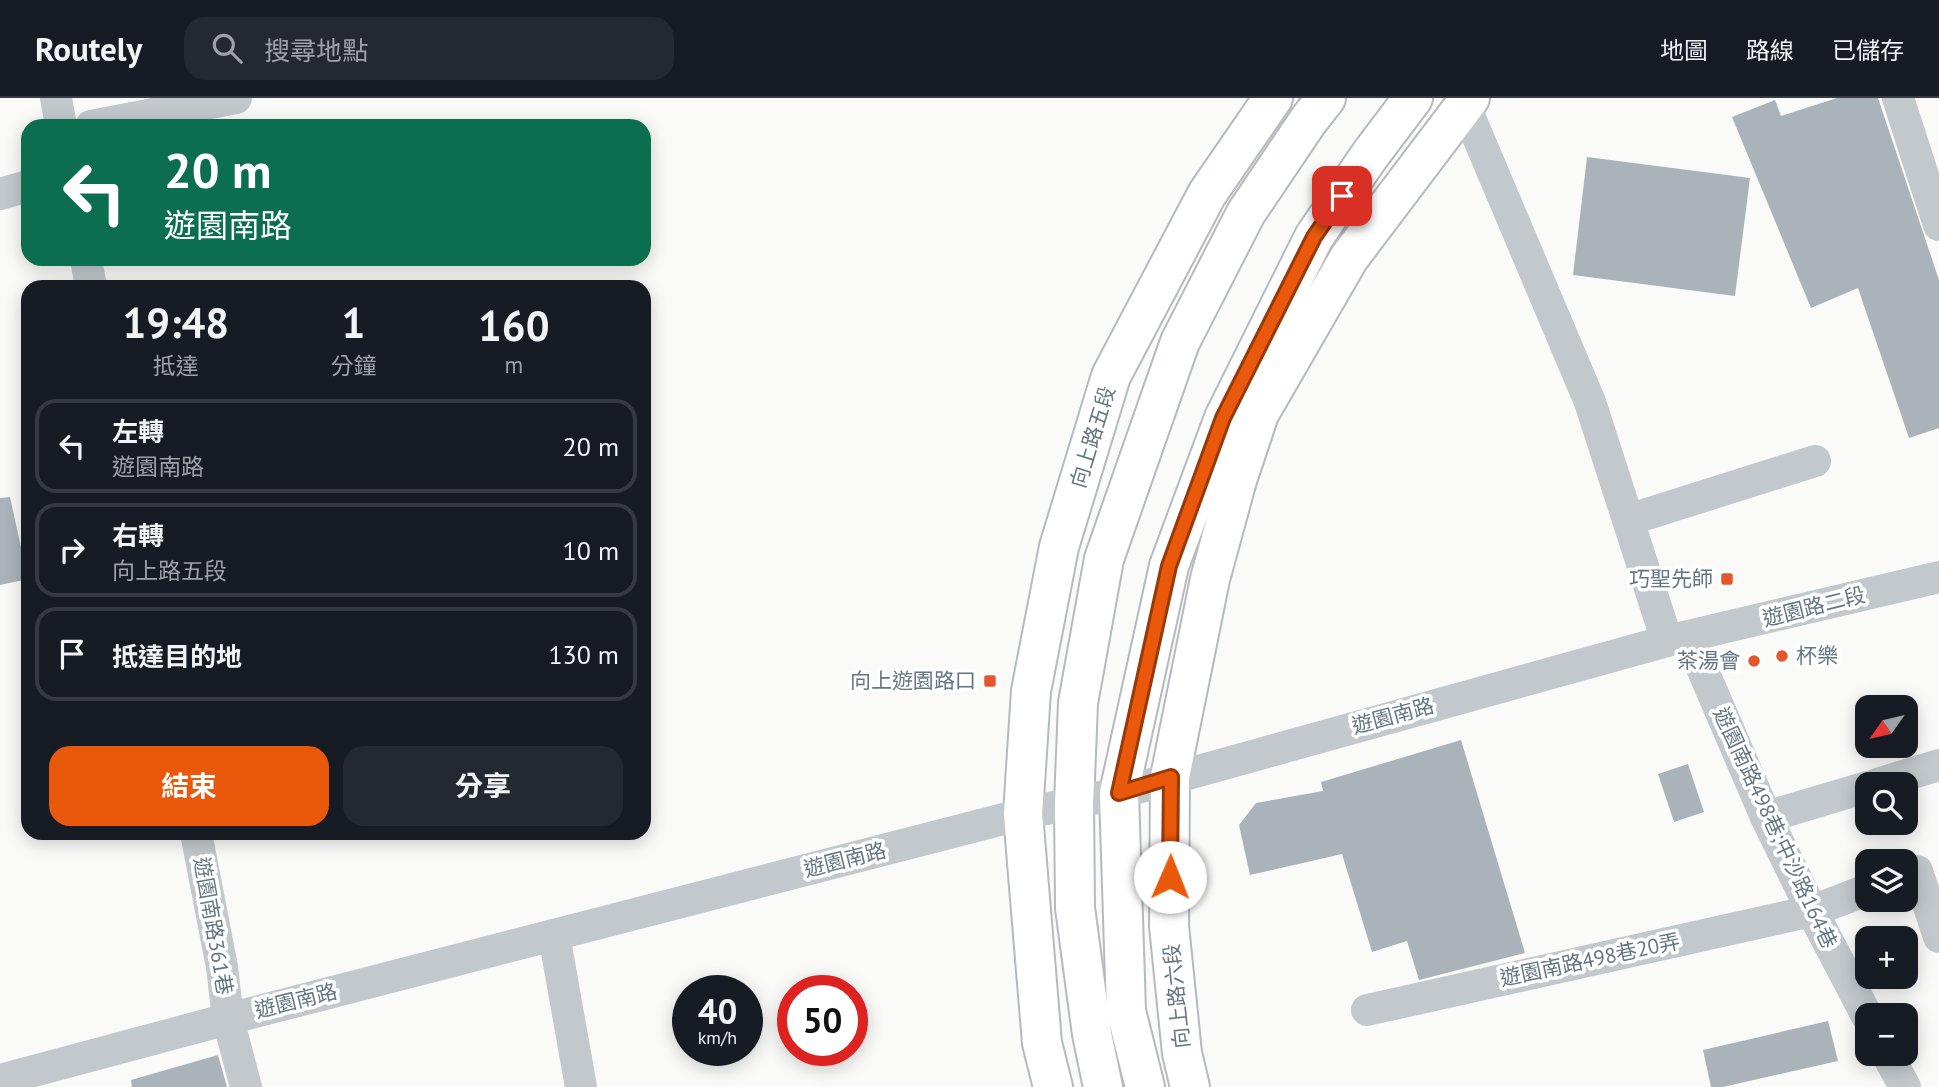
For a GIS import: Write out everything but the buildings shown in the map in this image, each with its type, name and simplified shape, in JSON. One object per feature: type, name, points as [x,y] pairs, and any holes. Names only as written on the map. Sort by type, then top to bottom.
[{"type":"main road","name":"向上路五段","points":[[1023,814],[1031,691],[1059,547],[1111,376],[1207,194],[1273,98]]},
{"type":"main road","points":[[1103,1087],[1092,1034],[1074,908],[1074,804],[1078,703],[1104,559],[1180,342],[1246,213],[1326,98]]},
{"type":"main road","points":[[1145,1087],[1126,1011],[1119,793],[1169,566],[1223,418],[1314,237],[1413,98]]},
{"type":"main road","points":[[1171,777],[1210,579],[1237,480],[1259,414],[1349,258],[1467,101]]},
{"type":"main road","name":"向上路六段","points":[[1171,777],[1169,926],[1182,1054],[1190,1087]]},
{"type":"main road","points":[[1023,814],[1042,1043],[1053,1087]]},
{"type":"street","points":[[56,98],[60,119]]},
{"type":"street","points":[[127,119],[236,98]]},
{"type":"street","points":[[1898,98],[1939,225]]},
{"type":"street","name":"遊園南路498巷;中沙路164巷","points":[[1467,101],[1590,402],[1628,520],[1678,640],[1860,1003]]},
{"type":"street","points":[[0,194],[21,188]]},
{"type":"street","points":[[1628,520],[1815,461]]},
{"type":"street","name":"遊園路二段","points":[[1678,640],[1939,577]]},
{"type":"street","name":"遊園南路","points":[[0,1080],[1023,814],[1119,793],[1678,640]]},
{"type":"street","points":[[1916,772],[1939,765]]},
{"type":"street","points":[[1766,817],[1855,791]]},
{"type":"street","name":"遊園南路361巷","points":[[197,840],[222,967],[228,1019],[246,1087]]},
{"type":"street","points":[[1921,870],[1939,937]]},
{"type":"street","name":"遊園南路498巷20弄","points":[[1367,1010],[1812,911],[1855,895]]},
{"type":"street","points":[[554,935],[581,1087]]},
{"type":"street","points":[[1894,1066],[1905,1087]]},
{"type":"place","name":"巧聖先師","points":[[1727,579]]},
{"type":"place","name":"杯樂","points":[[1782,656]]},
{"type":"place","name":"茶湯會","points":[[1754,661]]},
{"type":"place","name":"向上遊園路口","points":[[990,681]]},
{"type":"route","points":[[1170,877],[1171,777],[1119,793],[1169,566],[1223,418],[1314,237],[1342,196]]}]
